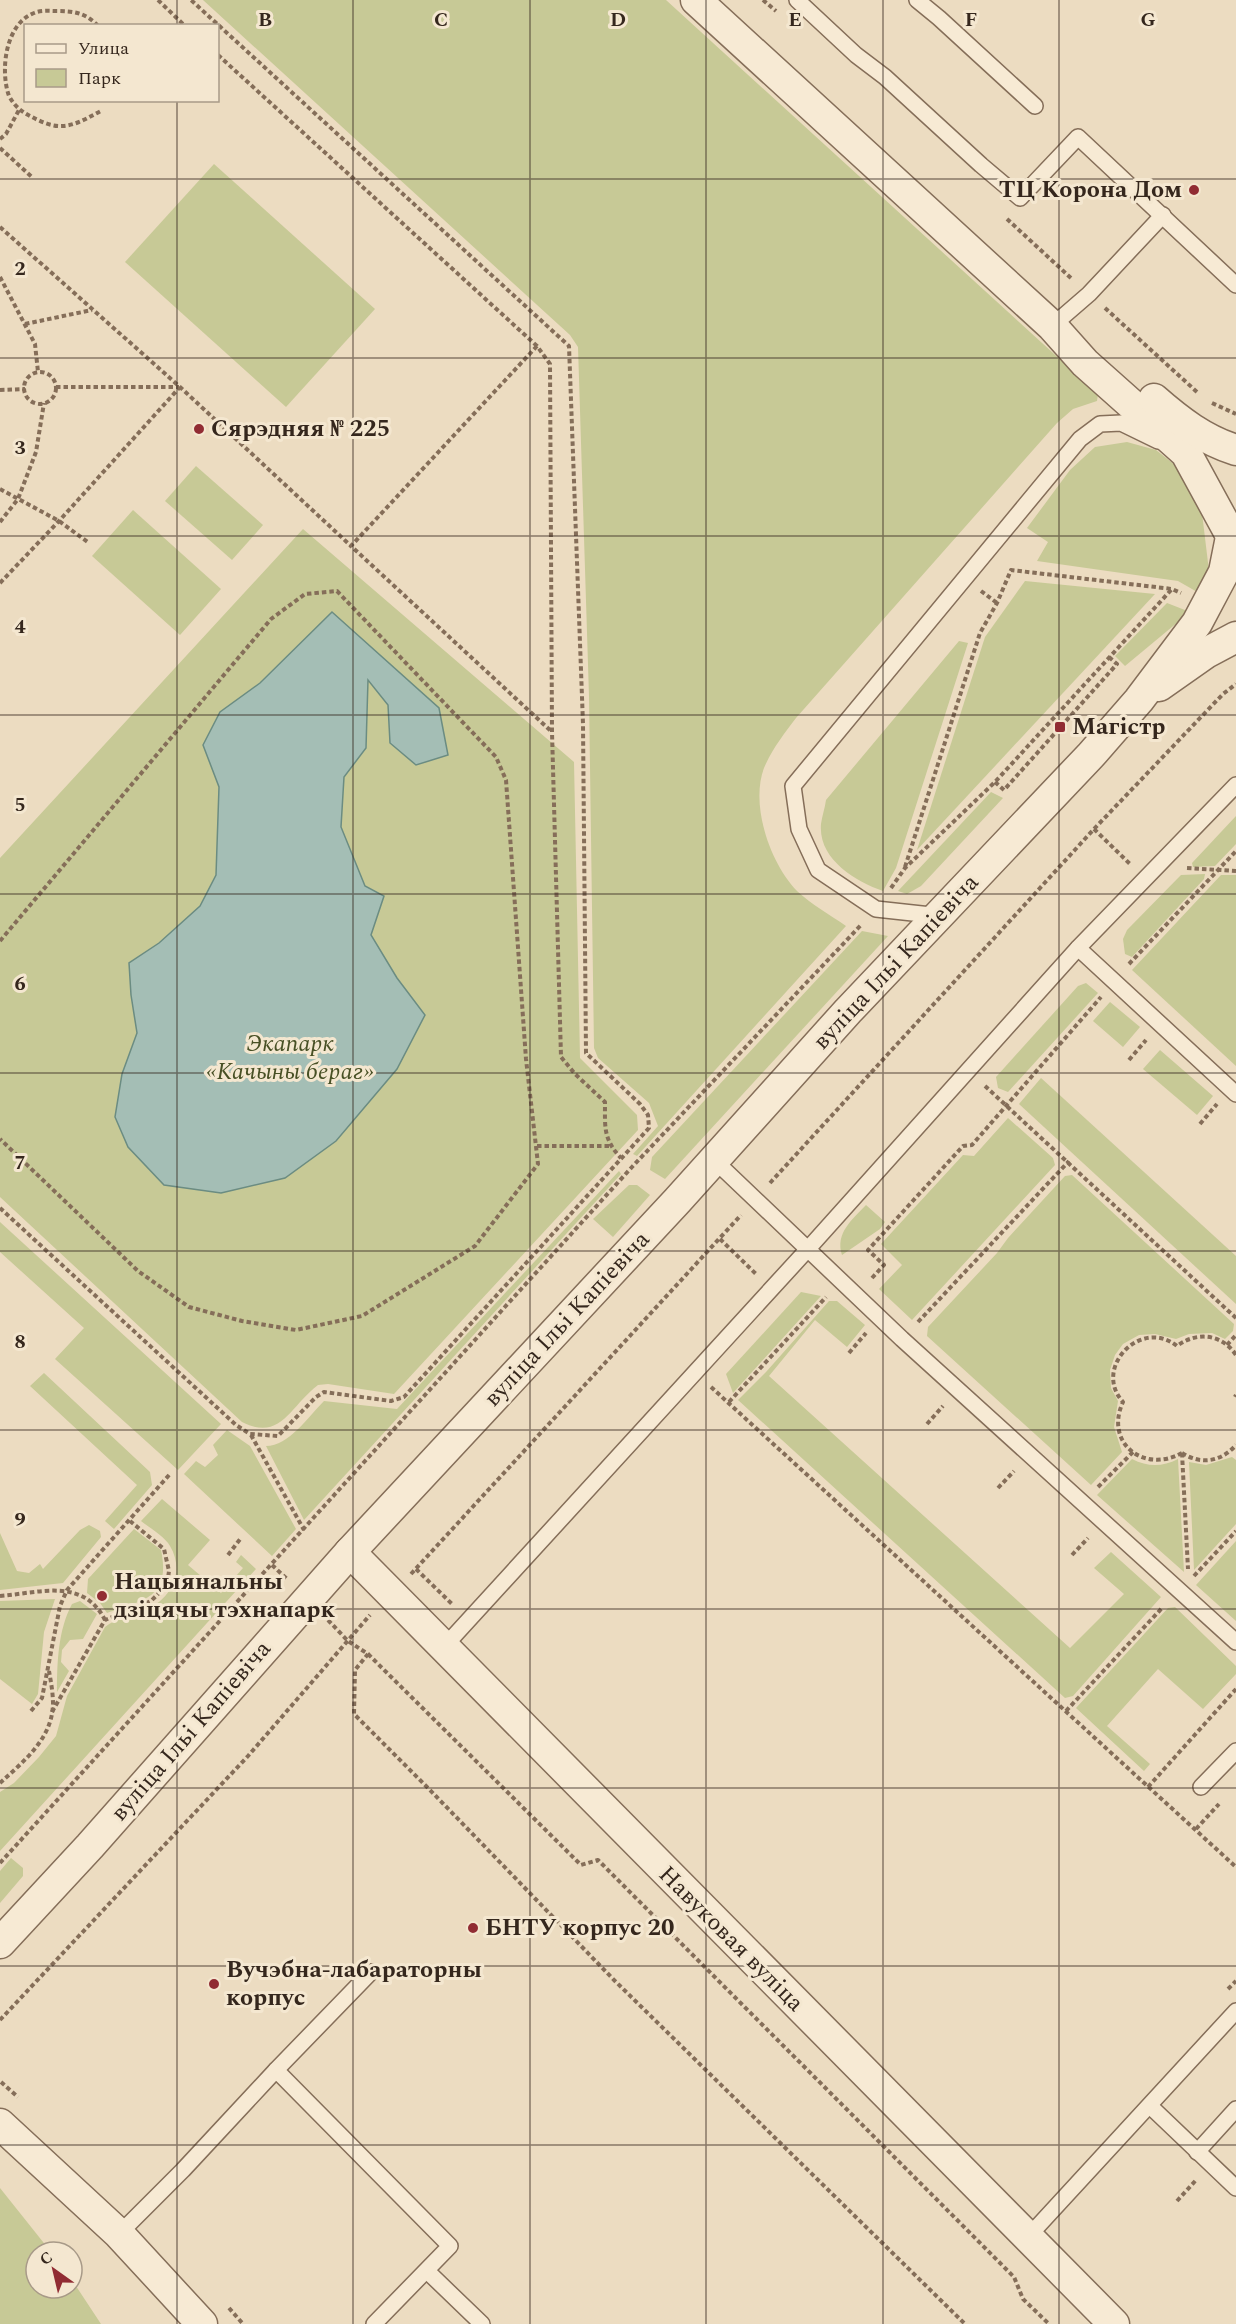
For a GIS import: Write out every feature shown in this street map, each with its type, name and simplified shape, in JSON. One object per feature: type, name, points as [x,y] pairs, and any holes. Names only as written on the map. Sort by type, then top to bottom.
[{"type":"street","points":[[696,0],[1052,326],[1085,363],[1186,453],[1232,535]]},
{"type":"street","points":[[1052,326],[1093,348],[1181,422],[1216,443],[1236,450]]},
{"type":"street","name":"вуліца Ільі Капіевіча","points":[[0,1943],[90,1846],[350,1552],[945,909],[1091,755],[1139,700],[1197,623],[1224,572],[1232,535]]},
{"type":"street","name":"вуліца Ільі Капіевіча","points":[[1139,700],[1206,653],[1236,637]]},
{"type":"street","name":"Навуковая вуліца","points":[[350,1552],[1114,2324]]},
{"type":"street","points":[[0,2124],[119,2234],[202,2324]]},
{"type":"lane","points":[[797,0],[856,55],[894,85],[1020,198],[1078,137],[1236,285]]},
{"type":"lane","points":[[917,0],[1035,106]]},
{"type":"lane","points":[[1052,326],[1089,294],[1163,215]]},
{"type":"lane","points":[[945,909],[931,915],[876,909],[818,870],[798,829],[793,786],[1080,440],[1100,424],[1121,423],[1186,453]]},
{"type":"lane","points":[[443,1648],[807,1250],[1078,948],[1236,785]]},
{"type":"lane","points":[[1078,948],[1230,1095]]},
{"type":"lane","points":[[713,1159],[807,1250],[858,1294],[902,1339],[1236,1642]]},
{"type":"lane","points":[[1201,1787],[1236,1751]]},
{"type":"lane","points":[[119,2234],[371,1972]]},
{"type":"lane","points":[[1027,2238],[1236,2011]]},
{"type":"lane","points":[[276,2070],[450,2246],[374,2324]]},
{"type":"lane","points":[[1150,2106],[1236,2188]]},
{"type":"lane","points":[[1197,2152],[1236,2109]]},
{"type":"lane","points":[[427,2271],[482,2324]]},
{"type":"path","points":[[158,0],[183,24]]},
{"type":"path","points":[[191,0],[217,24]]},
{"type":"path","points":[[96,24],[89,16],[70,11],[41,11],[32,14],[17,26],[7,43],[1,76],[8,96],[19,110],[40,121],[61,126],[79,122],[101,111]]},
{"type":"path","points":[[219,26],[569,346],[583,724],[586,1053],[640,1104],[648,1115],[650,1128],[404,1397],[391,1401],[324,1392],[316,1397],[278,1436],[250,1434]]},
{"type":"path","points":[[219,56],[537,346],[550,363],[552,732],[561,1057],[575,1074],[605,1102],[605,1131],[610,1146],[621,1158]]},
{"type":"path","points":[[0,139],[6,134],[19,110]]},
{"type":"path","points":[[0,148],[33,178]]},
{"type":"path","points":[[0,227],[180,387],[552,732]]},
{"type":"path","points":[[0,278],[35,344],[38,372]]},
{"type":"path","points":[[25,324],[93,310]]},
{"type":"path","points":[[351,546],[537,346]]},
{"type":"path","points":[[38,372],[44,372],[52,377],[56,387],[53,397],[39,404],[30,399],[25,389],[29,376],[38,372]]},
{"type":"path","points":[[56,387],[180,387]]},
{"type":"path","points":[[0,583],[180,387]]},
{"type":"path","points":[[0,390],[25,389]]},
{"type":"path","points":[[0,522],[18,499],[36,452],[44,403]]},
{"type":"path","points":[[0,489],[59,521],[88,543]]},
{"type":"path","points":[[0,1863],[632,1167],[876,909],[905,868],[995,782],[1172,589],[1011,570],[998,603],[980,633],[905,868]]},
{"type":"path","points":[[0,941],[272,619],[305,594],[336,591],[496,757],[506,780],[526,1059],[538,1164],[475,1246],[362,1316],[296,1330],[242,1321],[189,1307],[138,1270],[0,1139]]},
{"type":"path","points":[[995,782],[1004,790],[1117,664],[1109,657]]},
{"type":"path","points":[[0,2020],[248,1756],[390,1592],[416,1569],[1094,830],[1223,694],[1236,684]]},
{"type":"path","points":[[1094,830],[1145,879]]},
{"type":"path","points":[[729,1402],[833,1289],[850,1304],[884,1265],[868,1250],[963,1146],[972,1145],[1114,981],[1236,851]]},
{"type":"path","points":[[1180,868],[1236,871]]},
{"type":"path","points":[[1129,1060],[1147,1039]]},
{"type":"path","points":[[984,1084],[1236,1318]]},
{"type":"path","points":[[1200,1124],[1230,1095]]},
{"type":"path","points":[[537,1146],[610,1146]]},
{"type":"path","points":[[849,1353],[872,1326],[895,1347],[1069,1161]]},
{"type":"path","points":[[0,1208],[236,1425],[250,1434],[304,1530]]},
{"type":"path","points":[[720,1239],[771,1288]]},
{"type":"path","points":[[1227,1345],[1236,1335]]},
{"type":"path","points":[[1182,1453],[1170,1459],[1157,1461],[1144,1459],[1124,1443],[1119,1431],[1118,1417],[1123,1402],[1114,1385],[1113,1372],[1117,1360],[1124,1349],[1147,1338],[1160,1338],[1177,1346],[1197,1336],[1210,1336],[1227,1345],[1236,1355]]},
{"type":"path","points":[[717,1378],[710,1386],[1236,1867]]},
{"type":"path","points":[[927,1424],[950,1399]]},
{"type":"path","points":[[1182,1453],[1204,1461],[1217,1459],[1235,1448]]},
{"type":"path","points":[[1072,1555],[1096,1530],[1075,1511],[1133,1452]]},
{"type":"path","points":[[1182,1453],[1189,1582],[1236,1531]]},
{"type":"path","points":[[998,1488],[1022,1463]]},
{"type":"path","points":[[31,1711],[42,1698],[60,1606],[67,1590],[170,1474]]},
{"type":"path","points":[[52,1712],[105,1620],[151,1601],[166,1586],[169,1571],[164,1549],[130,1521]]},
{"type":"path","points":[[228,1555],[241,1538]]},
{"type":"path","points":[[272,1565],[348,1641],[368,1654],[581,1865],[598,1860],[1014,2277],[1023,2299],[1049,2324]]},
{"type":"path","points":[[416,1569],[470,1620]]},
{"type":"path","points":[[0,1596],[67,1590],[92,1601],[105,1620]]},
{"type":"path","points":[[1066,1712],[1180,1592]]},
{"type":"path","points":[[368,1654],[355,1670],[354,1714],[615,1981],[964,2324]]},
{"type":"path","points":[[0,1783],[39,1746],[49,1725],[53,1704],[49,1667]]},
{"type":"path","points":[[1148,1787],[1236,1689]]},
{"type":"path","points":[[1196,1829],[1220,1803]]},
{"type":"path","points":[[1193,2171],[1207,2184]]},
{"type":"path","points":[[1177,2201],[1199,2177]]},
{"type":"green space","points":[[203,0],[666,0],[1098,394],[1097,401],[1073,409],[1057,423],[796,718],[774,748],[764,768],[759,799],[765,833],[771,850],[778,865],[797,891],[846,926],[637,1156],[633,1154],[658,1126],[649,1103],[598,1058],[594,1048],[589,696],[578,347],[570,335]]},
{"type":"green space","points":[[214,164],[375,309],[286,407],[125,262]]},
{"type":"green space","points":[[1127,442],[1156,450],[1175,465],[1193,490],[1202,513],[1209,571],[1199,593],[1178,581],[1037,561],[1048,542],[1027,528],[1070,470],[1095,447]]},
{"type":"green space","points":[[196,466],[263,525],[232,560],[165,501]]},
{"type":"green space","points":[[133,510],[221,589],[180,635],[92,556]]},
{"type":"green space","name":"Экапарк «Качыны бераг»","points":[[303,529],[574,762],[580,1058],[637,1115],[638,1130],[394,1394],[328,1384],[318,1385],[284,1419],[266,1428],[242,1422],[0,1197],[0,858]]},
{"type":"green space","points":[[1025,581],[1155,594],[917,850],[985,637]]},
{"type":"green space","points":[[1167,603],[1190,612],[1125,666],[1115,656]]},
{"type":"green space","points":[[959,641],[968,643],[896,868],[883,891],[850,875],[840,867],[825,848],[821,824],[826,800]]},
{"type":"green space","points":[[991,792],[1003,798],[921,886],[907,894],[898,891]]},
{"type":"green space","points":[[1236,816],[1236,844],[1215,866],[1193,867],[1192,863]]},
{"type":"green space","points":[[1205,874],[1204,879],[1132,957],[1125,954],[1123,939],[1127,930],[1181,875]]},
{"type":"green space","points":[[1221,875],[1236,875],[1236,1066],[1132,970]]},
{"type":"green space","points":[[862,931],[888,936],[665,1179],[650,1170],[652,1157]]},
{"type":"green space","points":[[1086,983],[1098,993],[1008,1092],[998,1088],[996,1077],[1078,986]]},
{"type":"green space","points":[[1110,1002],[1140,1027],[1123,1047],[1093,1021]]},
{"type":"green space","points":[[1160,1050],[1213,1096],[1197,1115],[1143,1069]]},
{"type":"green space","points":[[1041,1078],[1236,1256],[1236,1304],[1019,1104]]},
{"type":"green space","points":[[1008,1118],[1053,1158],[1055,1165],[912,1320],[879,1289],[902,1265],[881,1244],[963,1155],[974,1156]]},
{"type":"green space","points":[[619,1171],[621,1174],[304,1520],[266,1446],[274,1445],[290,1436],[324,1401],[397,1409]]},
{"type":"green space","points":[[1072,1175],[1234,1324],[1233,1331],[1225,1339],[1212,1333],[1189,1334],[1176,1339],[1155,1334],[1139,1335],[1123,1344],[1115,1355],[1110,1370],[1111,1388],[1118,1401],[1114,1427],[1122,1452],[1091,1485],[927,1336],[928,1327],[997,1253],[1008,1238],[1065,1176]]},
{"type":"green space","points":[[629,1185],[637,1185],[650,1195],[613,1237],[593,1219]]},
{"type":"green space","points":[[866,1205],[885,1222],[880,1229],[842,1255],[840,1247],[843,1233]]},
{"type":"green space","points":[[0,1222],[221,1424],[178,1470],[55,1359],[84,1328],[0,1252]]},
{"type":"green space","points":[[801,1292],[821,1296],[733,1393],[726,1374]]},
{"type":"green space","points":[[829,1301],[837,1301],[865,1325],[847,1347],[815,1320],[769,1376],[1070,1648],[1124,1594],[1094,1568],[1111,1552],[1161,1597],[1073,1696],[1065,1698],[738,1400]]},
{"type":"green space","points":[[44,1373],[150,1472],[152,1485],[114,1529],[105,1521],[137,1485],[30,1386]]},
{"type":"green space","points":[[227,1430],[250,1446],[296,1529],[272,1556],[184,1474],[196,1461],[205,1467],[218,1455],[213,1445]]},
{"type":"green space","points":[[1232,1457],[1236,1460],[1236,1524],[1194,1570],[1189,1462],[1206,1465]]},
{"type":"green space","points":[[1132,1459],[1144,1464],[1155,1465],[1166,1464],[1178,1459],[1184,1572],[1097,1495]]},
{"type":"green space","points":[[162,1499],[210,1540],[188,1565],[221,1593],[243,1568],[236,1562],[241,1555],[256,1569],[0,1851],[0,1792],[14,1783],[56,1736],[67,1696],[105,1627],[114,1621],[153,1606],[168,1593],[173,1584],[176,1566],[175,1556],[170,1546],[141,1521]]},
{"type":"green space","points":[[89,1525],[100,1531],[101,1537],[63,1583],[0,1590],[0,1533],[17,1571],[29,1573],[40,1564],[43,1569],[80,1530]]},
{"type":"green space","points":[[134,1529],[161,1550],[162,1578],[152,1595],[107,1613],[100,1603],[87,1593],[88,1579]]},
{"type":"green space","points":[[1236,1541],[1236,1621],[1196,1585]]},
{"type":"green space","points":[[55,1599],[44,1632],[38,1694],[32,1704],[0,1679],[0,1601]]},
{"type":"green space","points":[[80,1601],[97,1614],[83,1639],[70,1640],[62,1650],[61,1662],[69,1671],[57,1692],[61,1636],[72,1604]]},
{"type":"green space","points":[[1175,1607],[1236,1666],[1236,1674],[1203,1709],[1158,1669],[1107,1726],[1150,1764],[1144,1771],[1076,1708],[1168,1608]]},
{"type":"green space","points":[[11,1858],[23,1868],[23,1876],[0,1903],[0,1871]]},
{"type":"green space","points":[[0,2188],[41,2240],[24,2240],[24,2300],[84,2298],[101,2324],[0,2324]]},
{"type":"water","points":[[332,612],[439,708],[448,755],[416,765],[390,743],[388,705],[368,680],[366,748],[344,777],[341,827],[365,886],[384,896],[371,935],[397,978],[425,1015],[397,1069],[336,1141],[285,1178],[221,1193],[164,1185],[128,1147],[115,1117],[122,1074],[137,1033],[129,963],[159,943],[200,906],[216,875],[219,787],[203,745],[220,712],[260,683]]},
{"type":"place","name":"ТЦ Корона Дом","points":[[1194,190]]},
{"type":"place","name":"Сярэдняя № 225","points":[[199,429]]},
{"type":"place","name":"Магістр","points":[[1060,727]]},
{"type":"place","name":"Нацыянальны дзіцячы тэхнапарк","points":[[102,1596]]},
{"type":"place","name":"БНТУ корпус 20","points":[[473,1928]]},
{"type":"place","name":"Вучэбна-лабараторны корпус","points":[[214,1984]]}]
